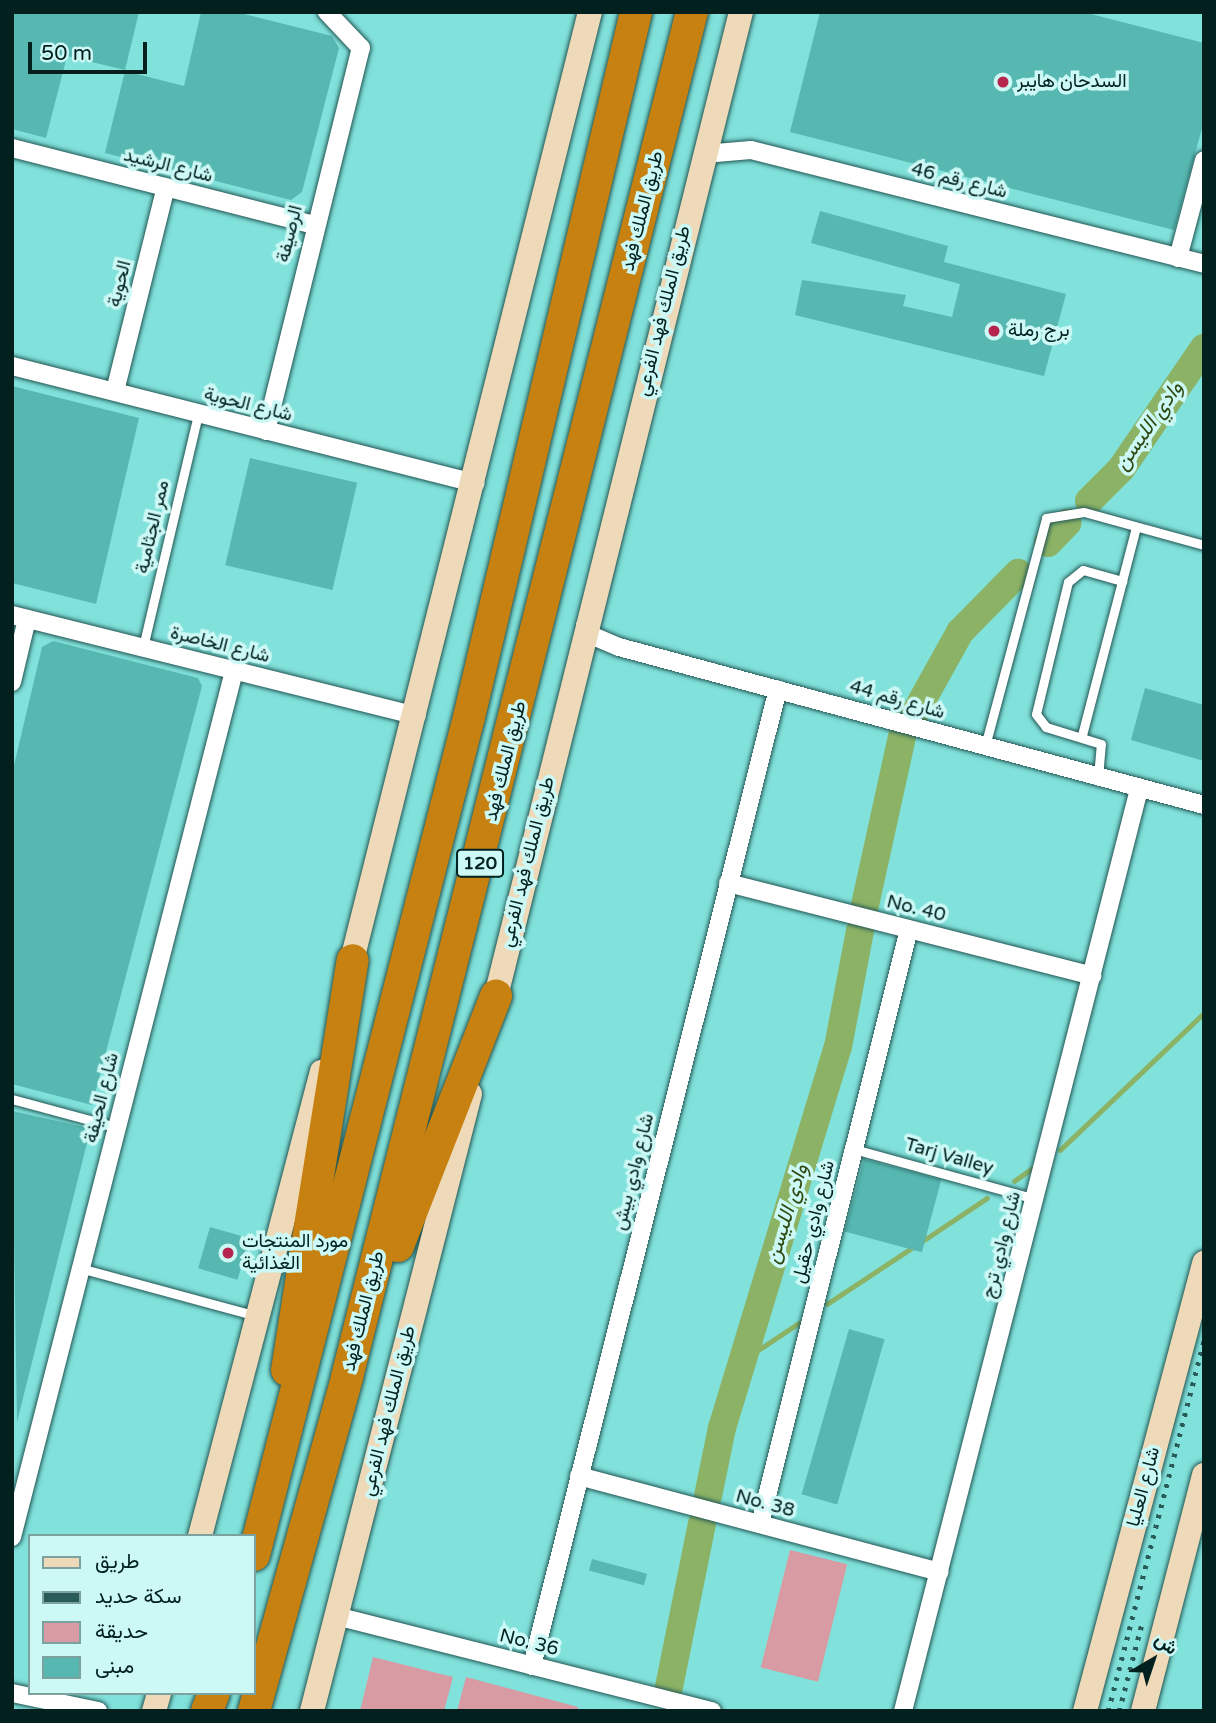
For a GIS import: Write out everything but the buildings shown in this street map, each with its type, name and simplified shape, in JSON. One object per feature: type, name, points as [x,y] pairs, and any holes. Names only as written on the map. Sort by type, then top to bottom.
[{"type":"highway","name":"120","points":[[256,1548],[469,718],[636,12]]},
{"type":"highway","name":"طريق الملك فهد","points":[[257,1703],[347,1377],[692,12]]},
{"type":"highway","points":[[281,1458],[291,1325],[353,960]]},
{"type":"highway","points":[[347,1377],[496,996]]},
{"type":"main road","points":[[201,1534],[417,716],[590,12]]},
{"type":"main road","points":[[727,12],[732,45]]},
{"type":"main road","name":"طريق الملك فهد الفرعي","points":[[313,1711],[496,996],[585,625],[741,12]]},
{"type":"main road","name":"شارع العليا","points":[[1085,1711],[1204,1263]]},
{"type":"main road","points":[[1143,1711],[1196,1534],[1204,1475]]},
{"type":"street","name":"الرصيفة","points":[[266,431],[313,225],[361,48],[327,12]]},
{"type":"street","name":"شارع الرشيد","points":[[12,148],[313,225]]},
{"type":"street","name":"شارع رقم 46","points":[[704,154],[751,150],[1204,264]]},
{"type":"street","points":[[1178,258],[1204,160]]},
{"type":"street","name":"الحوية","points":[[115,391],[166,187]]},
{"type":"street","name":"شارع الحوية","points":[[12,366],[475,482]]},
{"type":"street","points":[[12,682],[20,617]]},
{"type":"street","name":"شارع الخاصرة","points":[[20,617],[417,716]]},
{"type":"street","name":"شارع رقم 44","points":[[585,625],[603,642],[1204,805]]},
{"type":"street","name":"شارع الحيفة","points":[[12,1537],[234,671]]},
{"type":"street","name":"شارع وادي بيش","points":[[532,1666],[778,689]]},
{"type":"street","name":"شارع وادي ترج","points":[[903,1711],[1139,789]]},
{"type":"street","name":"No. 40","points":[[728,883],[1092,976]]},
{"type":"street","name":"شارع وادي حقيل","points":[[760,1524],[909,929]]},
{"type":"street","name":"No. 38","points":[[579,1476],[939,1572]]},
{"type":"street","name":"No. 36","points":[[336,1616],[712,1711]]},
{"type":"street","points":[[12,1693],[98,1711]]},
{"type":"lane","name":"ممر الجثامية","points":[[143,648],[198,414]]},
{"type":"lane","points":[[985,746],[1045,518],[1084,512],[1204,545]]},
{"type":"lane","points":[[1082,735],[1136,527]]},
{"type":"lane","points":[[1098,777],[1104,751],[1082,735],[1046,727],[1036,714],[1068,582],[1083,570],[1122,581]]},
{"type":"lane","points":[[12,1099],[116,1127]]},
{"type":"lane","name":"Tarj Valley","points":[[854,1149],[1035,1199]]},
{"type":"lane","points":[[80,1268],[257,1316]]},
{"type":"green space","points":[[790,1550],[847,1564],[818,1682],[761,1667]]},
{"type":"green space","points":[[373,1657],[453,1677],[444,1711],[360,1711]]},
{"type":"green space","points":[[466,1677],[578,1707],[577,1711],[457,1711]]},
{"type":"waterway","name":"وادي الليسن","points":[[1089,501],[1121,469],[1204,348]]},
{"type":"waterway","name":"وادي الليسن","points":[[1048,543],[1067,523]]},
{"type":"waterway","name":"وادي الليسن","points":[[915,713],[960,632],[1018,573]]},
{"type":"waterway","name":"وادي الليسن","points":[[865,905],[902,737]]},
{"type":"waterway","name":"وادي الليسن","points":[[708,1496],[722,1428],[838,1047],[860,931]]},
{"type":"waterway","points":[[1060,1150],[1204,1013]]},
{"type":"waterway","points":[[1014,1181],[1031,1169]]},
{"type":"waterway","points":[[921,1242],[987,1198]]},
{"type":"waterway","points":[[827,1304],[913,1247]]},
{"type":"waterway","points":[[743,1360],[799,1323]]},
{"type":"waterway","name":"وادي الليسن","points":[[669,1687],[702,1524]]},
{"type":"railway","points":[[1108,1711],[1204,1340]]},
{"type":"railway","points":[[1119,1711],[1142,1623]]},
{"type":"place","name":"السدحان هايبر","points":[[1003,82]]},
{"type":"place","name":"برج رملة","points":[[994,331]]},
{"type":"place","name":"مورد المنتجات الغذائية","points":[[228,1253]]}]
